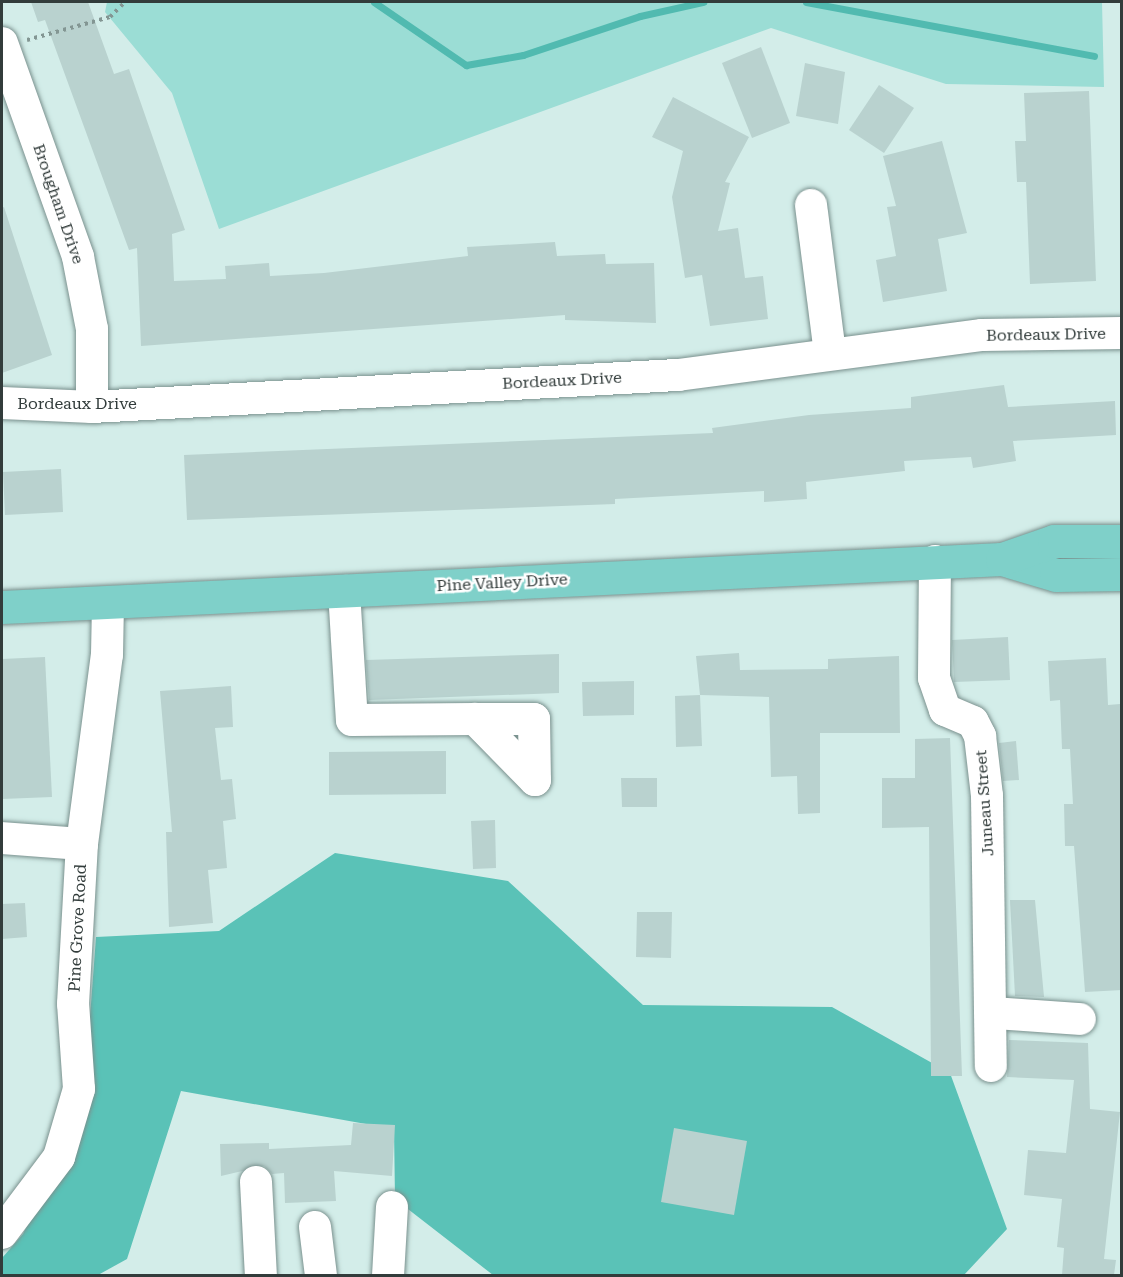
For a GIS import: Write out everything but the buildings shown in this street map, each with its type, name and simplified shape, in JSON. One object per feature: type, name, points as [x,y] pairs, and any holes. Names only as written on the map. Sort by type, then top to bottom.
[{"type":"main road","name":"Pine Valley Drive","points":[[2,608],[1002,559],[1054,541],[1122,541]]},
{"type":"main road","name":"Pine Valley Drive","points":[[1002,559],[1056,575],[1122,574]]},
{"type":"street","name":"Brougham Drive","points":[[2,45],[78,257],[92,329],[92,407]]},
{"type":"street","points":[[811,205],[830,354]]},
{"type":"street","name":"Bordeaux Drive","points":[[2,404],[92,407],[678,375],[982,336],[1122,333]]},
{"type":"street","name":"Juneau Street","points":[[935,561],[934,678],[945,710],[973,722],[981,746],[994,1013],[991,1066]]},
{"type":"street","points":[[344,591],[352,720],[476,719]]},
{"type":"street","name":"Pine Grove Road","points":[[2,1233],[59,1157],[79,1089],[73,1004],[82,844],[108,655],[108,603]]},
{"type":"street","points":[[2,838],[82,844]]},
{"type":"street","points":[[994,1013],[1080,1019]]},
{"type":"street","points":[[255,1182],[261,1275]]},
{"type":"street","points":[[388,1275],[392,1207]]},
{"type":"street","points":[[315,1227],[321,1275]]},
{"type":"path","points":[[2,45],[110,17],[125,2]]},
{"type":"shaded area","points":[[107,2],[1102,2],[1104,87],[946,84],[771,28],[219,229],[172,93],[105,12]]},
{"type":"shaded area","points":[[335,853],[508,881],[643,1005],[832,1007],[950,1073],[1007,1229],[964,1275],[493,1275],[395,1199],[394,1129],[181,1091],[127,1259],[98,1275],[2,1276],[2,1258],[23,1234],[83,1110],[96,937],[219,931]]},
{"type":"waterway","points":[[374,2],[466,65],[523,55],[640,16],[703,2]]},
{"type":"waterway","points":[[806,2],[1094,56]]}]
